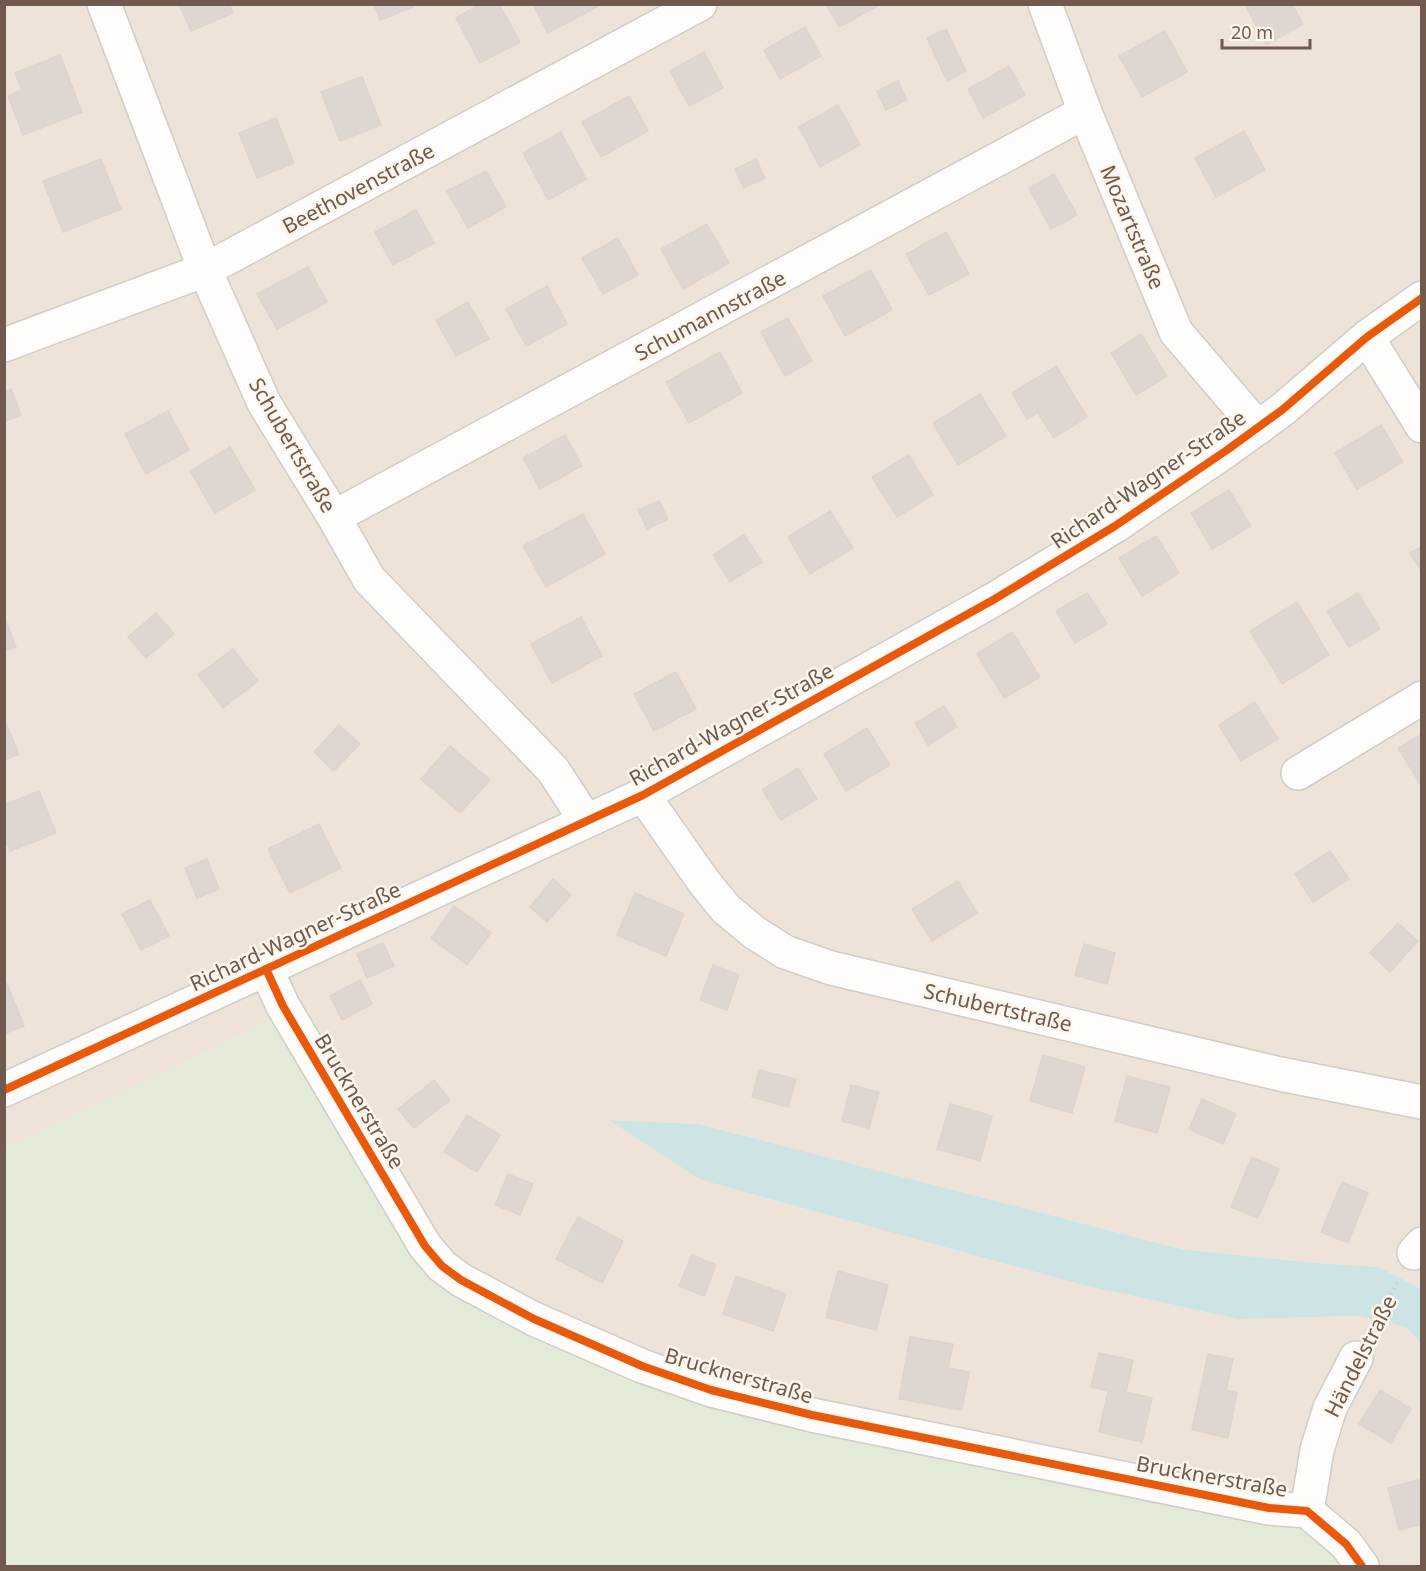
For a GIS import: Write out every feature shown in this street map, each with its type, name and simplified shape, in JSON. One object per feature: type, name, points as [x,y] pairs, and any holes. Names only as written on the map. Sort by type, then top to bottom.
[{"type":"street","name":"Schubertstraße","points":[[104,4],[205,270],[264,403],[369,579],[553,770],[586,821]]},
{"type":"street","name":"Beethovenstraße","points":[[4,345],[205,270],[700,4]]},
{"type":"street","name":"Mozartstraße","points":[[1045,4],[1085,112],[1176,332],[1258,428]]},
{"type":"street","name":"Schumannstraße","points":[[334,517],[1085,112]]},
{"type":"street","name":"Richard-Wagner-Straße","points":[[4,1090],[643,795],[993,600],[1115,526],[1258,428],[1367,337],[1422,298]]},
{"type":"street","points":[[1367,337],[1422,426]]},
{"type":"street","points":[[1298,773],[1422,698]]},
{"type":"street","name":"Schubertstraße","points":[[643,795],[704,882],[726,909],[755,933],[785,952],[831,968],[1234,1063],[1422,1102]]},
{"type":"street","name":"Brucknerstraße","points":[[266,969],[283,1006],[425,1246],[442,1266],[461,1280],[534,1319],[642,1366],[711,1390],[812,1415],[1269,1508],[1308,1510],[1346,1544],[1362,1566]]},
{"type":"street","name":"Händelstraße","points":[[1308,1510],[1317,1450],[1330,1408],[1356,1358]]},
{"type":"shaded area","points":[[5,5],[1421,5],[1421,1289],[1379,1267],[1181,1249],[698,1124],[611,1120],[701,1180],[1083,1285],[1238,1319],[1357,1316],[1406,1327],[1421,1344],[1421,1566],[1350,1566],[621,1375],[423,1271],[278,1017],[5,1150]]},
{"type":"shaded area","points":[[609,1120],[698,1124],[1181,1249],[1379,1267],[1421,1289],[1421,1344],[1406,1327],[1357,1316],[1238,1319],[1083,1285],[701,1180]]},
{"type":"green space","points":[[278,1017],[423,1271],[621,1375],[710,1398],[1294,1522],[1339,1550],[1350,1566],[5,1566],[5,1150]]},
{"type":"building","points":[[179,4],[229,4],[233,13],[191,31]]},
{"type":"building","points":[[374,4],[412,4],[413,7],[380,20]]},
{"type":"building","points":[[480,4],[499,4],[520,42],[480,63],[456,18]]},
{"type":"building","points":[[533,4],[602,4],[548,33]]},
{"type":"building","points":[[826,4],[881,4],[839,27]]},
{"type":"building","points":[[1245,4],[1292,4],[1303,24],[1266,45]]},
{"type":"building","points":[[805,27],[821,56],[780,79],[764,50]]},
{"type":"building","points":[[946,29],[966,71],[947,81],[927,38]]},
{"type":"building","points":[[1165,31],[1187,72],[1142,97],[1119,56]]},
{"type":"building","points":[[704,52],[723,88],[689,106],[670,71]]},
{"type":"building","points":[[60,55],[82,112],[23,135],[8,96],[22,90],[15,73]]},
{"type":"building","points":[[1009,66],[1025,95],[983,118],[968,89]]},
{"type":"building","points":[[362,77],[381,125],[340,141],[321,92]]},
{"type":"building","points":[[898,81],[907,100],[886,110],[877,91]]},
{"type":"building","points":[[629,96],[648,131],[601,157],[582,122]]},
{"type":"building","points":[[838,105],[860,145],[820,167],[799,127]]},
{"type":"building","points":[[276,118],[294,163],[257,178],[239,133]]},
{"type":"building","points":[[1244,131],[1265,170],[1216,197],[1195,158]]},
{"type":"building","points":[[561,132],[586,179],[548,200],[523,153]]},
{"type":"building","points":[[101,159],[121,209],[63,232],[43,181]]},
{"type":"building","points":[[756,159],[765,178],[744,188],[735,169]]},
{"type":"building","points":[[486,171],[506,207],[468,228],[447,191]]},
{"type":"building","points":[[1054,174],[1077,215],[1051,229],[1029,188]]},
{"type":"building","points":[[416,210],[434,243],[393,265],[375,232]]},
{"type":"building","points":[[707,224],[729,263],[683,289],[661,249]]},
{"type":"building","points":[[946,232],[969,274],[929,295],[906,254]]},
{"type":"building","points":[[618,238],[638,275],[603,294],[582,258]]},
{"type":"building","points":[[308,267],[327,302],[277,329],[257,294]]},
{"type":"building","points":[[871,270],[892,310],[845,336],[823,296]]},
{"type":"building","points":[[547,286],[567,324],[526,346],[506,309]]},
{"type":"building","points":[[468,302],[489,339],[456,356],[436,320]]},
{"type":"building","points":[[788,318],[812,361],[785,376],[761,332]]},
{"type":"building","points":[[1141,334],[1167,376],[1136,395],[1111,353]]},
{"type":"building","points":[[720,352],[742,393],[689,423],[666,382]]},
{"type":"building","points":[[1056,366],[1087,417],[1054,438],[1038,413],[1027,419],[1012,393]]},
{"type":"building","points":[[11,389],[21,415],[4,422],[4,392]]},
{"type":"building","points":[[980,394],[1006,436],[958,465],[933,423]]},
{"type":"building","points":[[168,411],[189,450],[146,474],[125,434]]},
{"type":"building","points":[[1381,425],[1403,462],[1357,489],[1335,453]]},
{"type":"building","points":[[565,435],[582,466],[540,489],[523,458]]},
{"type":"building","points":[[230,447],[255,490],[215,513],[190,471]]},
{"type":"building","points":[[909,455],[933,495],[897,517],[872,477]]},
{"type":"building","points":[[1229,490],[1251,526],[1212,549],[1191,513]]},
{"type":"building","points":[[659,501],[668,519],[647,529],[638,510]]},
{"type":"building","points":[[830,511],[853,548],[810,574],[788,537]]},
{"type":"building","points":[[583,514],[605,554],[546,587],[523,546]]},
{"type":"building","points":[[744,535],[762,562],[730,582],[713,555]]},
{"type":"building","points":[[1156,536],[1179,573],[1142,596],[1119,558]]},
{"type":"building","points":[[1422,546],[1422,572],[1410,553]]},
{"type":"building","points":[[1087,593],[1107,624],[1075,643],[1056,611]]},
{"type":"building","points":[[1358,593],[1380,629],[1349,647],[1327,611]]},
{"type":"building","points":[[1297,602],[1329,655],[1282,684],[1250,631]]},
{"type":"building","points":[[156,613],[174,634],[146,658],[128,637]]},
{"type":"building","points":[[4,616],[16,647],[4,651]]},
{"type":"building","points":[[581,617],[602,656],[552,683],[531,644]]},
{"type":"building","points":[[1012,632],[1040,677],[1004,698],[977,654]]},
{"type":"building","points":[[233,649],[258,681],[223,708],[198,675]]},
{"type":"building","points":[[676,672],[696,709],[654,731],[634,694]]},
{"type":"building","points":[[1255,702],[1278,739],[1241,761],[1219,725]]},
{"type":"building","points":[[944,706],[957,727],[928,745],[915,723]]},
{"type":"building","points":[[4,719],[19,754],[4,760]]},
{"type":"building","points":[[339,725],[360,744],[334,771],[314,752]]},
{"type":"building","points":[[867,728],[890,765],[846,791],[824,754]]},
{"type":"building","points":[[1422,734],[1422,785],[1421,785],[1398,748]]},
{"type":"building","points":[[450,746],[490,780],[460,813],[421,779]]},
{"type":"building","points":[[798,768],[817,799],[781,820],[762,790]]},
{"type":"building","points":[[39,791],[56,833],[10,851],[4,838],[4,805]]},
{"type":"building","points":[[319,824],[341,868],[290,893],[268,849]]},
{"type":"building","points":[[1330,851],[1349,879],[1313,902],[1295,874]]},
{"type":"building","points":[[207,859],[219,889],[197,898],[185,868]]},
{"type":"building","points":[[553,879],[571,895],[547,922],[530,907]]},
{"type":"building","points":[[958,881],[977,913],[932,941],[912,909]]},
{"type":"building","points":[[635,893],[684,914],[666,956],[617,935]]},
{"type":"building","points":[[150,900],[169,936],[141,950],[122,914]]},
{"type":"building","points":[[454,906],[491,933],[467,965],[431,938]]},
{"type":"building","points":[[1398,923],[1418,941],[1390,972],[1370,953]]},
{"type":"building","points":[[383,943],[394,966],[367,978],[357,954]]},
{"type":"building","points":[[1084,944],[1115,953],[1107,984],[1075,975]]},
{"type":"building","points":[[713,965],[739,975],[727,1010],[700,1000]]},
{"type":"building","points":[[360,980],[372,1004],[342,1020],[330,996]]},
{"type":"building","points":[[7,984],[24,1026],[4,1034],[4,985]]},
{"type":"building","points":[[1043,1055],[1085,1067],[1072,1113],[1030,1101]]},
{"type":"building","points":[[759,1070],[796,1079],[788,1107],[752,1097]]},
{"type":"building","points":[[1127,1076],[1170,1087],[1157,1133],[1115,1121]]},
{"type":"building","points":[[434,1080],[450,1100],[414,1128],[398,1109]]},
{"type":"building","points":[[851,1085],[879,1092],[869,1128],[842,1121]]},
{"type":"building","points":[[1202,1099],[1236,1114],[1223,1144],[1189,1129]]},
{"type":"building","points":[[950,1104],[992,1116],[980,1161],[937,1149]]},
{"type":"building","points":[[467,1115],[500,1135],[477,1172],[444,1152]]},
{"type":"building","points":[[1252,1157],[1279,1169],[1258,1218],[1231,1207]]},
{"type":"building","points":[[508,1174],[533,1184],[520,1215],[495,1205]]},
{"type":"building","points":[[1342,1182],[1368,1193],[1348,1243],[1321,1232]]},
{"type":"building","points":[[578,1217],[623,1241],[602,1283],[556,1259]]},
{"type":"building","points":[[692,1255],[716,1265],[704,1296],[679,1286]]},
{"type":"building","points":[[838,1271],[888,1285],[876,1330],[826,1317]]},
{"type":"building","points":[[736,1276],[786,1294],[773,1331],[723,1314]]},
{"type":"building","points":[[910,1337],[953,1344],[948,1368],[969,1372],[962,1410],[899,1399]]},
{"type":"building","points":[[1099,1353],[1133,1360],[1126,1392],[1152,1398],[1142,1442],[1099,1432],[1108,1391],[1091,1387]]},
{"type":"building","points":[[1208,1354],[1233,1359],[1226,1390],[1237,1393],[1228,1438],[1192,1430]]},
{"type":"building","points":[[1380,1390],[1411,1409],[1391,1443],[1359,1424]]},
{"type":"building","points":[[1422,1479],[1422,1524],[1399,1530],[1388,1488]]},
{"type":"cycle path","points":[[4,1090],[643,795],[993,600],[1115,526],[1227,450],[1282,410],[1367,337],[1422,298]]},
{"type":"cycle path","points":[[266,969],[283,1006],[425,1246],[442,1266],[461,1280],[534,1319],[642,1366],[711,1390],[812,1415],[1269,1508],[1307,1511],[1346,1544],[1362,1566]]}]
